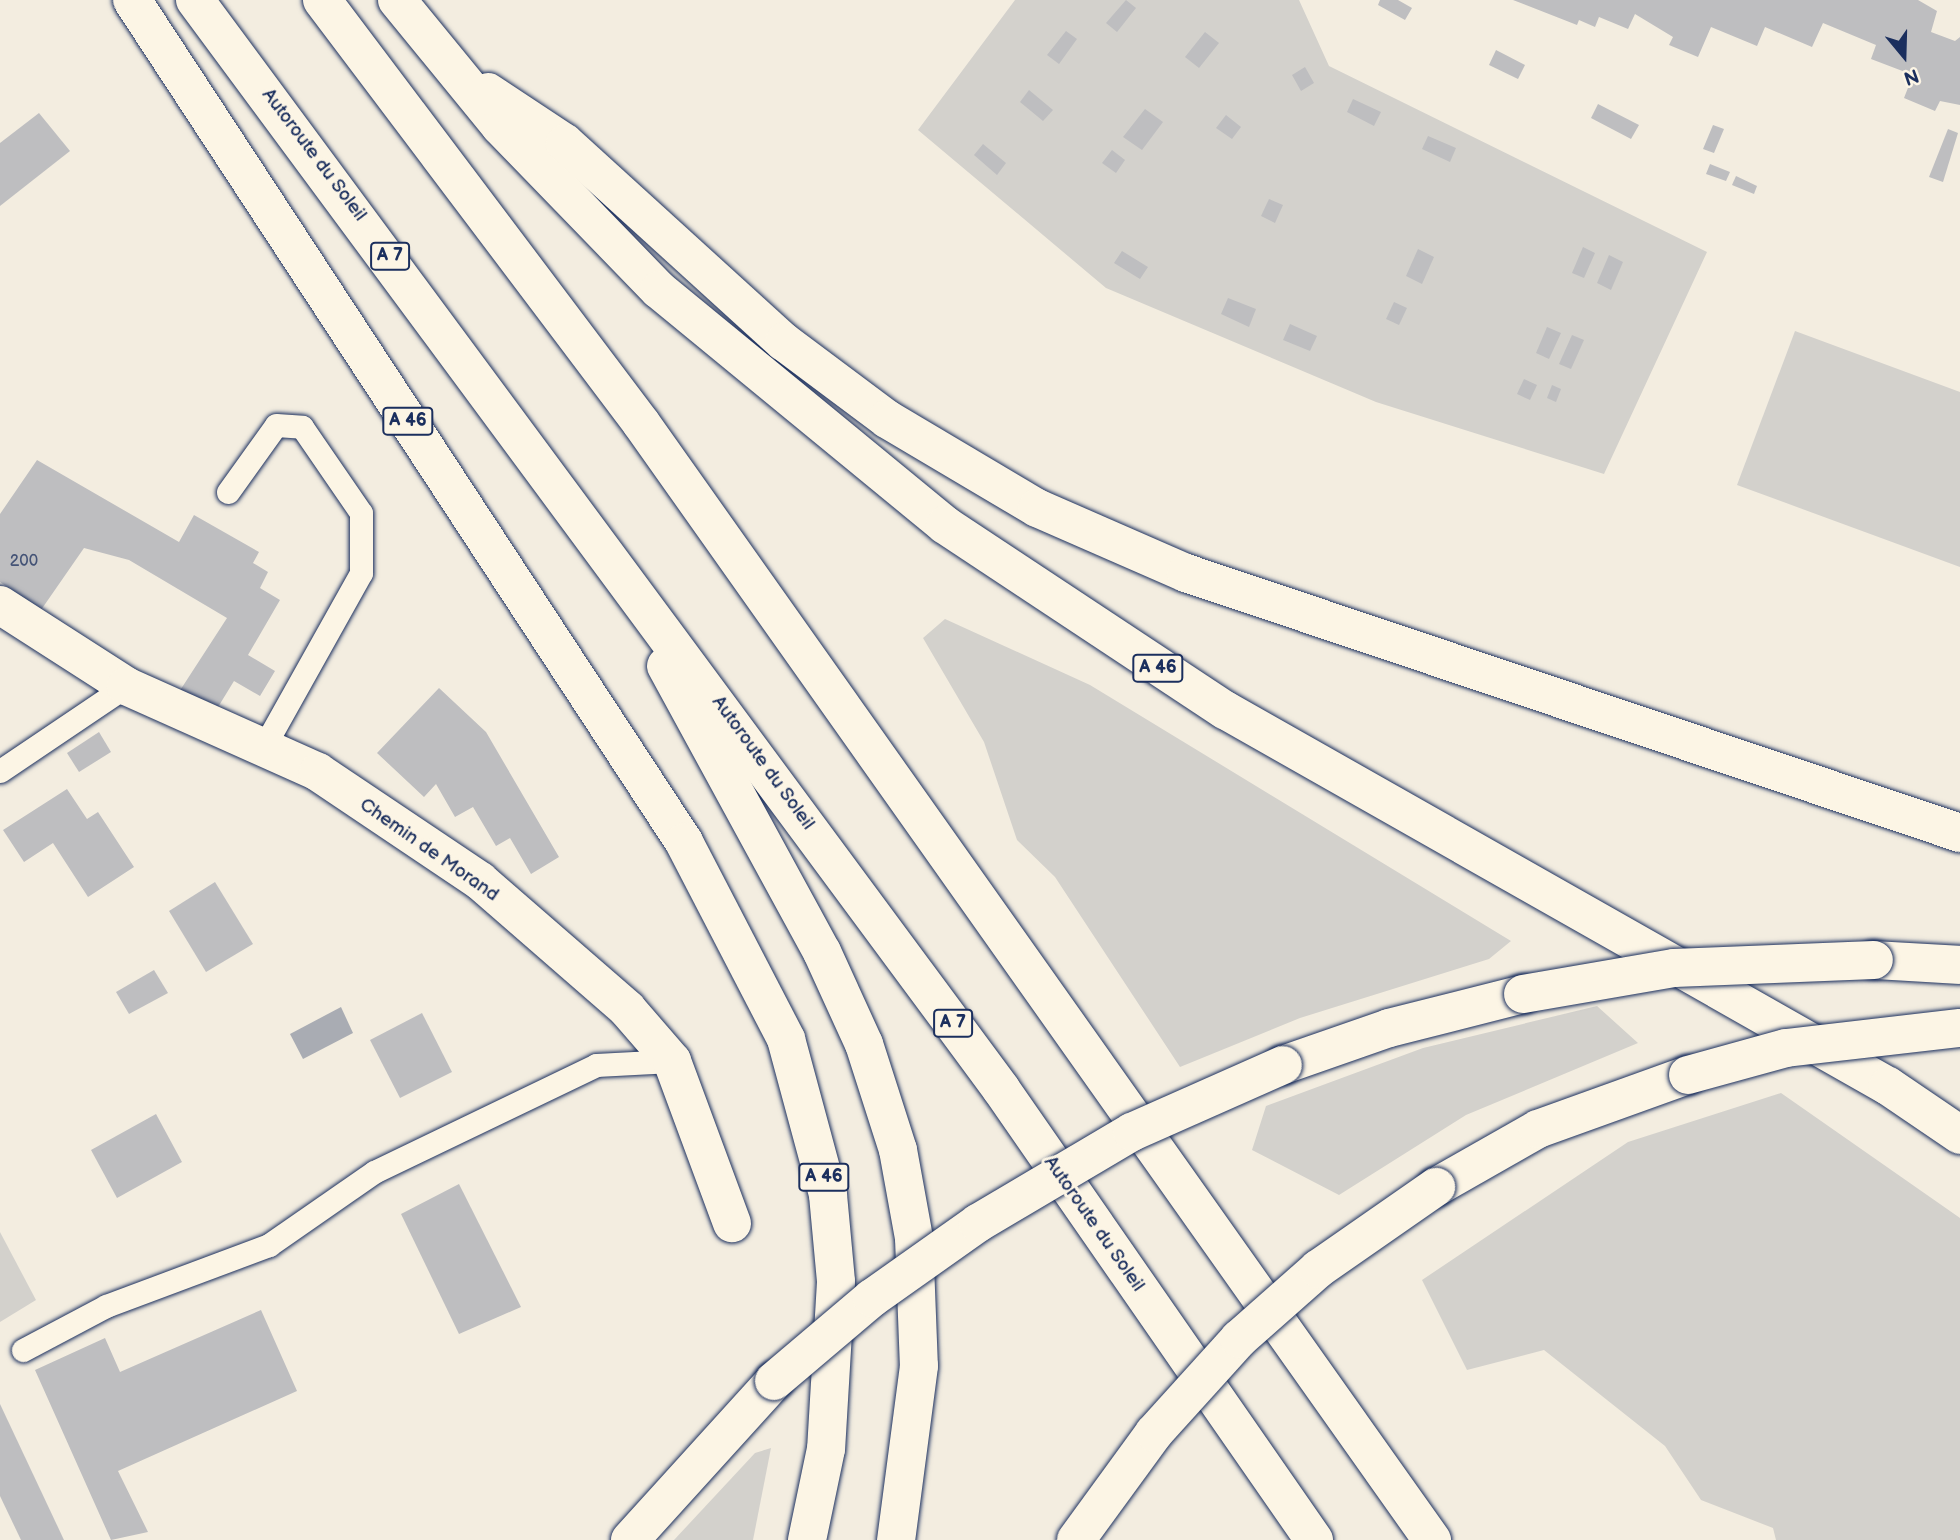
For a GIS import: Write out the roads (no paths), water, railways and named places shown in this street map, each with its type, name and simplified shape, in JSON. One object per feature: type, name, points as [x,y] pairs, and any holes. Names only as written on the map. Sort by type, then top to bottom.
[{"type":"main road","name":"A 46","points":[[132,0],[684,842],[786,1039],[828,1195],[836,1282],[826,1449],[807,1540]]},
{"type":"main road","name":"Autoroute du Soleil","points":[[195,0],[581,514],[1001,1089],[1314,1540]]},
{"type":"main road","points":[[322,0],[641,423],[1432,1540]]},
{"type":"main road","name":"A 46","points":[[397,0],[454,70],[659,290],[860,459],[1014,575],[1236,717],[1888,1086],[1960,1135]]},
{"type":"main road","points":[[454,70],[565,143],[825,373],[887,419],[1037,508],[1186,573],[1960,833]]},
{"type":"main road","points":[[581,514],[822,952],[864,1044],[898,1150],[914,1238],[919,1366],[896,1540]]},
{"type":"main road","name":"Chemin de Morand","points":[[0,605],[126,686],[318,772],[480,881],[627,1009],[672,1061],[732,1223]]},
{"type":"main road","points":[[630,1540],[774,1381],[872,1298],[978,1223],[1132,1132],[1283,1065],[1389,1028],[1523,994],[1674,968],[1874,960],[1960,965]]},
{"type":"main road","points":[[1076,1540],[1154,1433],[1239,1339],[1318,1269],[1436,1187],[1538,1129],[1688,1075],[1786,1048],[1960,1028]]},
{"type":"lane","points":[[228,492],[276,425],[302,427],[361,513],[361,573],[263,748]]},
{"type":"lane","points":[[0,771],[126,686]]},
{"type":"lane","points":[[23,1350],[106,1306],[269,1245],[374,1172],[596,1065],[672,1061]]}]
